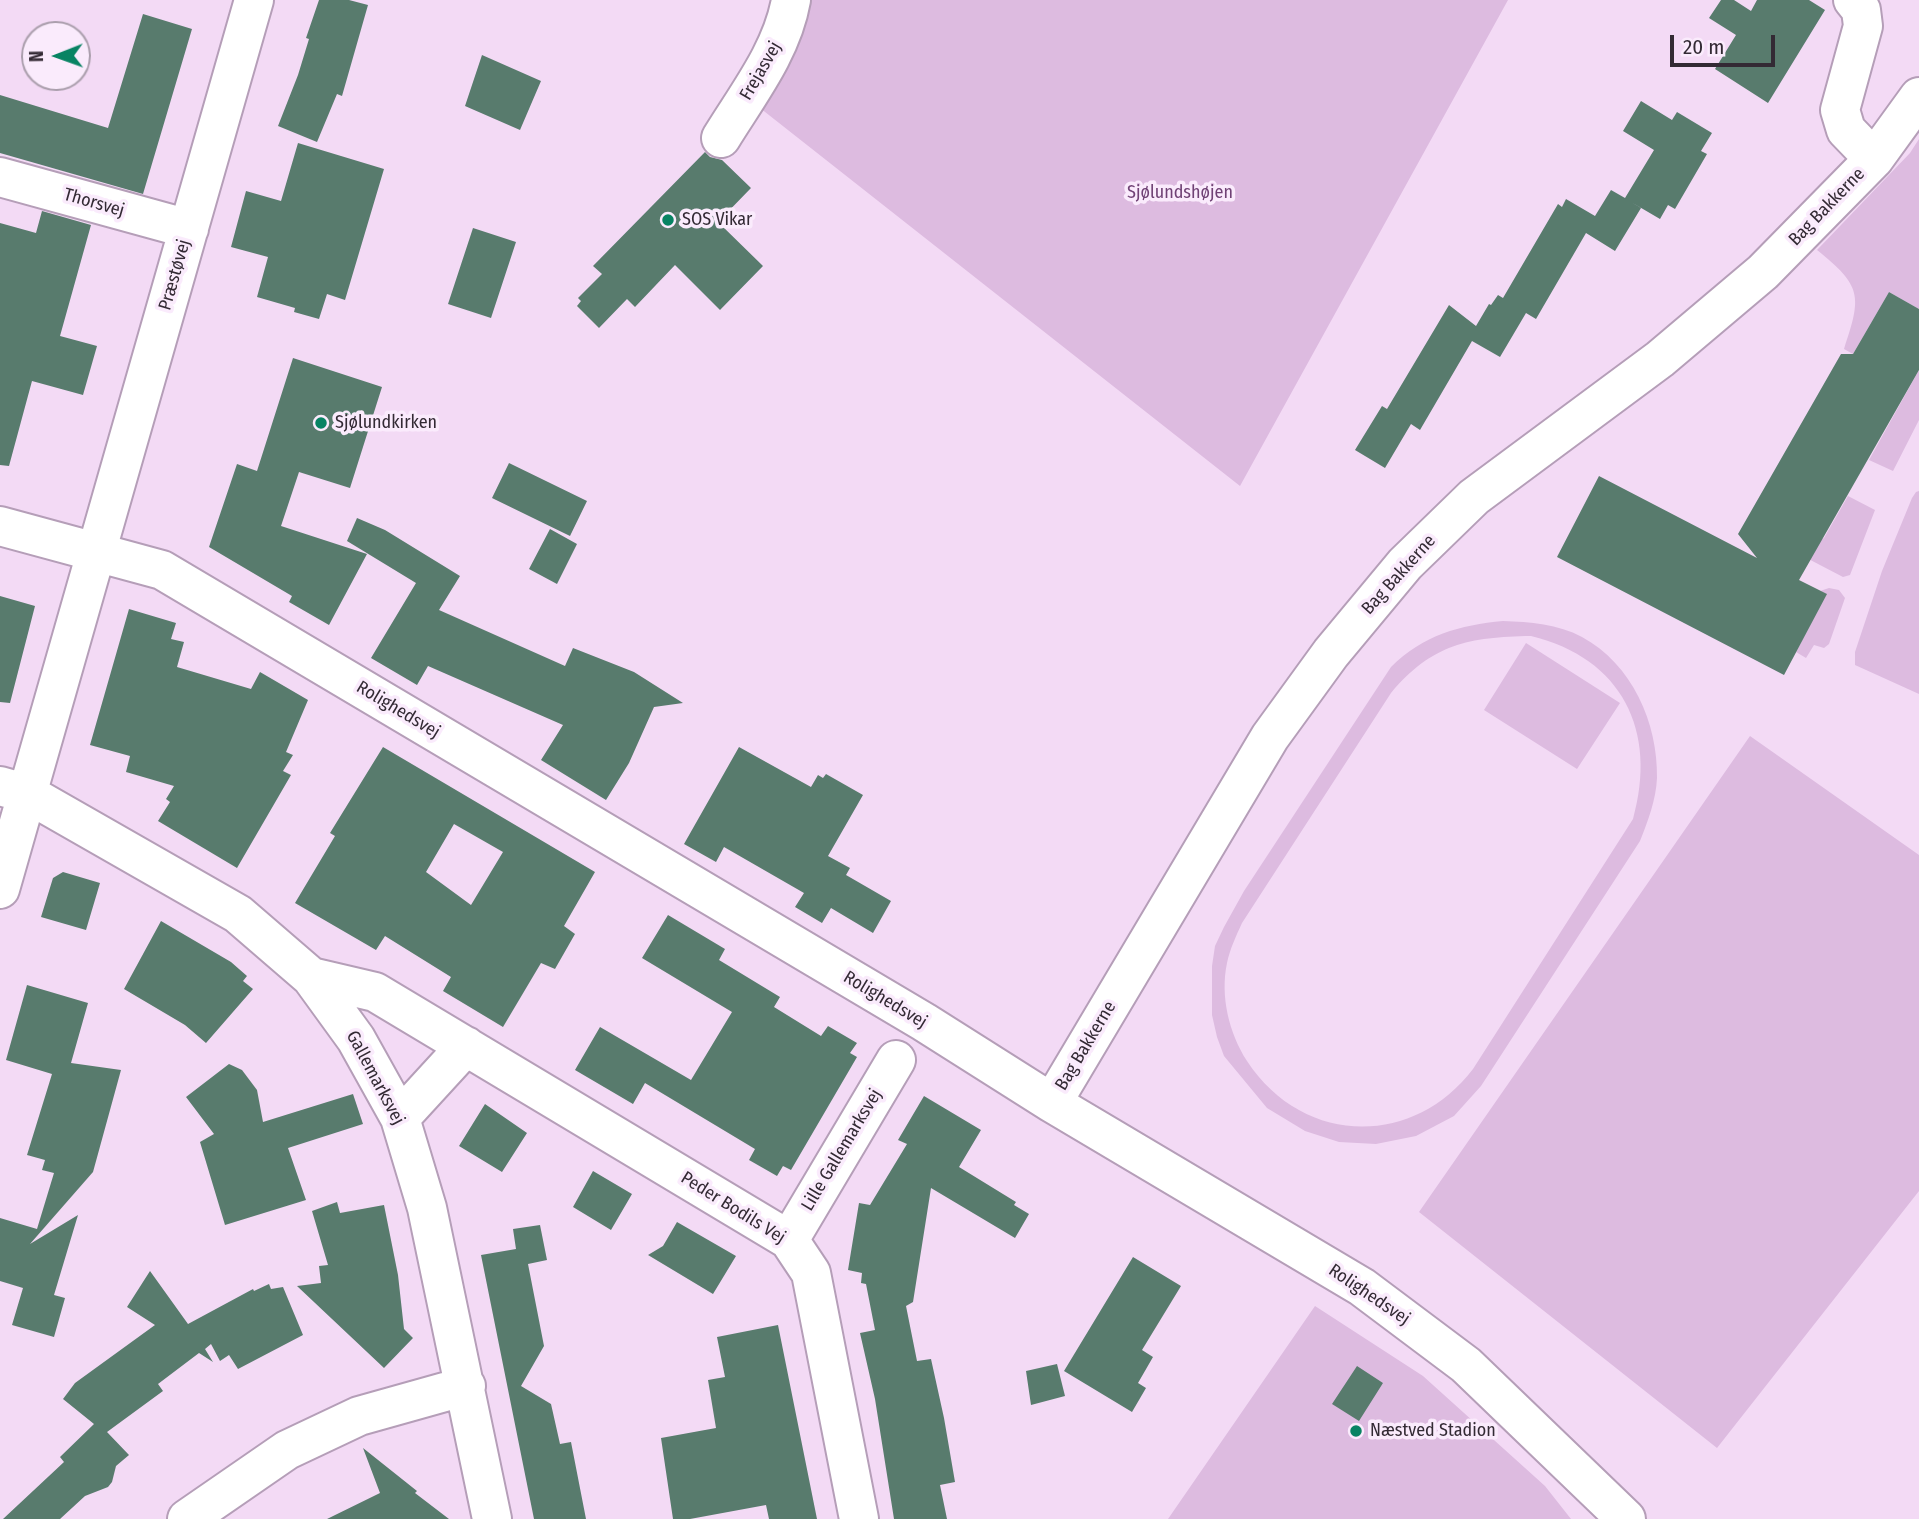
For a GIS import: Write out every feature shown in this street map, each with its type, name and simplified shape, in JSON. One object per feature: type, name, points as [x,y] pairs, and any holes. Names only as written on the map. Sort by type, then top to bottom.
[{"type":"street","name":"Præstøvej","points":[[0,889],[14,790],[97,551],[254,0]]},
{"type":"street","name":"Frejasvej","points":[[722,138],[774,52],[788,20],[791,0]]},
{"type":"street","name":"Bag Bakkerne","points":[[1853,0],[1861,10],[1863,26],[1840,110],[1846,130],[1874,159]]},
{"type":"street","name":"Bag Bakkerne","points":[[1052,1103],[1270,737],[1331,653],[1405,564],[1474,497],[1660,359],[1763,272],[1874,159],[1919,97]]},
{"type":"street","name":"Thorsvej","points":[[0,177],[189,229]]},
{"type":"street","points":[[0,526],[97,551]]},
{"type":"street","name":"Rolighedsvej","points":[[97,551],[162,570],[1362,1287],[1466,1365],[1626,1519]]},
{"type":"street","name":"Gallemarksvej","points":[[14,790],[238,914],[310,977],[356,1039],[400,1118],[427,1208],[492,1519]]},
{"type":"street","name":"Peder Bodils Vej","points":[[310,977],[375,992],[789,1240],[811,1273],[859,1519]]},
{"type":"street","points":[[400,1118],[466,1046]]},
{"type":"street","name":"Lille Gallemarksvej","points":[[789,1240],[896,1060]]},
{"type":"street","points":[[187,1519],[287,1450],[359,1416],[466,1386]]},
{"type":"green space","name":"Sjølundshøjen","points":[[809,0],[1508,0],[1240,486],[760,108]]},
{"type":"green space","points":[[1919,139],[1919,309],[1889,292],[1853,354],[1844,349],[1854,316],[1854,293],[1843,273],[1817,250],[1910,153]]},
{"type":"green space","points":[[1919,370],[1919,420],[1893,471],[1869,460]]},
{"type":"green space","points":[[1919,491],[1919,694],[1855,665],[1855,652],[1882,571],[1912,498]]},
{"type":"green space","points":[[1848,496],[1875,510],[1850,575],[1843,577],[1797,553],[1824,538]]},
{"type":"green space","points":[[1829,588],[1839,590],[1845,598],[1829,644],[1824,648],[1814,645],[1806,658],[1796,652],[1826,594],[1820,591]]},
{"type":"green space","points":[[1523,622],[1563,629],[1582,637],[1615,663],[1639,697],[1653,737],[1657,778],[1651,810],[1640,841],[1481,1086],[1454,1116],[1416,1136],[1376,1144],[1339,1142],[1305,1131],[1267,1108],[1224,1056],[1212,1015],[1212,966],[1215,946],[1244,891],[1391,667],[1429,639],[1457,629],[1487,623]],"holes":[[[1531,636],[1563,647],[1589,662],[1610,680],[1626,703],[1636,728],[1640,756],[1640,787],[1633,819],[1473,1069],[1448,1095],[1420,1113],[1389,1124],[1358,1126],[1327,1122],[1297,1109],[1270,1089],[1247,1061],[1231,1026],[1225,976],[1230,953],[1242,923],[1391,693],[1421,664],[1453,646],[1489,638]]]},
{"type":"green space","points":[[1526,643],[1620,703],[1577,769],[1484,710]]},
{"type":"green space","points":[[1750,736],[1919,855],[1919,1191],[1717,1448],[1419,1212]]},
{"type":"green space","name":"Næstved Stadion","points":[[1315,1306],[1423,1376],[1545,1486],[1571,1519],[1168,1519]]},
{"type":"building","points":[[319,0],[349,0],[368,5],[342,96],[337,94],[317,142],[278,126],[298,75],[309,39],[306,38]]},
{"type":"building","points":[[1721,0],[1734,0],[1751,11],[1757,0],[1809,0],[1825,10],[1768,103],[1715,69],[1736,35],[1709,18]]},
{"type":"building","points":[[143,14],[192,29],[143,194],[0,153],[0,95],[108,128]]},
{"type":"building","points":[[482,55],[541,81],[520,130],[465,106]]},
{"type":"building","points":[[1641,101],[1672,120],[1677,112],[1712,133],[1701,151],[1707,154],[1675,209],[1668,205],[1660,219],[1631,202],[1641,208],[1615,251],[1586,233],[1536,319],[1526,313],[1500,357],[1472,341],[1420,430],[1411,424],[1385,468],[1355,450],[1382,406],[1387,409],[1449,305],[1476,326],[1489,304],[1491,305],[1498,295],[1503,298],[1558,204],[1562,207],[1566,199],[1595,216],[1611,190],[1625,198],[1654,150],[1623,131]]},
{"type":"building","points":[[298,143],[384,169],[345,300],[327,294],[319,319],[294,312],[295,308],[257,297],[268,257],[231,247],[246,191],[281,201]]},
{"type":"building","points":[[705,152],[710,157],[722,160],[751,188],[718,222],[763,266],[720,310],[675,265],[635,307],[627,299],[599,328],[577,306],[581,301],[578,298],[602,274],[593,266]]},
{"type":"building","points":[[42,211],[91,225],[60,336],[97,346],[83,395],[32,381],[9,466],[0,465],[0,223],[36,233]]},
{"type":"building","points":[[473,228],[516,242],[491,318],[448,304]]},
{"type":"building","points":[[1889,292],[1919,309],[1919,370],[1799,580],[1827,594],[1784,675],[1557,557],[1599,476],[1757,558],[1738,534],[1841,354],[1853,354]]},
{"type":"building","points":[[293,358],[382,387],[350,488],[299,472],[281,526],[367,554],[329,625],[289,602],[292,596],[209,547],[237,464],[257,471]]},
{"type":"building","points":[[509,463],[587,501],[570,536],[492,498]]},
{"type":"building","points":[[357,518],[385,530],[460,576],[439,610],[565,666],[573,648],[634,672],[683,703],[654,707],[629,763],[606,800],[541,760],[563,725],[428,666],[417,685],[371,658],[416,583],[347,541]]},
{"type":"building","points":[[550,529],[577,544],[557,584],[529,569]]},
{"type":"building","points":[[0,596],[35,606],[10,703],[0,702]]},
{"type":"building","points":[[129,609],[176,623],[171,639],[184,642],[177,667],[251,689],[260,672],[308,700],[286,752],[293,755],[283,771],[291,775],[237,868],[158,821],[170,802],[166,799],[174,786],[126,772],[130,756],[90,745]]},
{"type":"building","points":[[383,747],[595,872],[564,926],[575,934],[555,969],[541,963],[503,1027],[443,991],[451,977],[385,936],[376,950],[295,903],[335,836],[330,833]],"holes":[[[454,824],[503,852],[471,905],[426,872]]]},
{"type":"building","points":[[739,747],[811,787],[818,775],[823,778],[826,774],[863,795],[828,856],[850,868],[846,875],[891,901],[873,933],[831,908],[822,923],[795,907],[804,893],[724,847],[716,862],[684,844]]},
{"type":"building","points":[[63,872],[100,883],[86,930],[41,917],[53,878]]},
{"type":"building","points":[[668,915],[725,949],[719,960],[780,997],[774,1007],[821,1036],[828,1026],[857,1043],[850,1053],[857,1057],[791,1170],[783,1166],[777,1176],[749,1160],[755,1149],[645,1083],[633,1104],[575,1070],[600,1027],[691,1080],[732,1012],[642,958]]},
{"type":"building","points":[[161,921],[231,962],[247,976],[243,981],[253,989],[206,1043],[185,1025],[124,989]]},
{"type":"building","points":[[27,985],[88,1003],[71,1063],[121,1070],[93,1172],[30,1244],[78,1215],[54,1295],[65,1298],[54,1337],[12,1325],[23,1288],[0,1281],[0,1218],[37,1229],[54,1173],[42,1170],[45,1160],[27,1155],[52,1074],[6,1060]]},
{"type":"building","points":[[229,1064],[242,1070],[257,1090],[263,1122],[353,1094],[363,1124],[288,1148],[306,1200],[225,1225],[200,1142],[214,1134],[186,1097]]},
{"type":"building","points":[[924,1096],[981,1130],[959,1167],[1016,1202],[1014,1205],[1029,1214],[1015,1238],[931,1188],[913,1302],[906,1306],[917,1361],[931,1359],[955,1482],[940,1485],[947,1519],[894,1519],[875,1399],[860,1333],[875,1330],[866,1284],[861,1283],[862,1273],[848,1270],[859,1203],[870,1205],[907,1144],[898,1140]]},
{"type":"building","points":[[485,1104],[527,1133],[502,1172],[459,1146]]},
{"type":"building","points":[[593,1171],[632,1194],[611,1230],[573,1207]]},
{"type":"building","points":[[337,1202],[340,1213],[384,1205],[398,1275],[404,1329],[413,1338],[384,1368],[297,1286],[321,1283],[319,1266],[328,1265],[312,1211]]},
{"type":"building","points":[[677,1222],[736,1256],[713,1294],[648,1255],[663,1246]]},
{"type":"building","points":[[540,1225],[547,1260],[528,1264],[544,1346],[521,1386],[551,1404],[560,1444],[571,1442],[586,1519],[534,1519],[481,1255],[516,1249],[513,1229]]},
{"type":"building","points":[[1133,1257],[1181,1286],[1142,1350],[1153,1357],[1138,1383],[1146,1388],[1132,1412],[1064,1371]]},
{"type":"building","points":[[150,1271],[188,1324],[253,1289],[254,1291],[269,1284],[271,1289],[283,1287],[303,1335],[238,1369],[229,1355],[220,1361],[211,1344],[205,1349],[213,1362],[199,1353],[158,1384],[163,1391],[107,1432],[129,1455],[116,1466],[108,1487],[85,1496],[60,1519],[3,1519],[64,1462],[60,1457],[94,1424],[63,1399],[75,1383],[155,1325],[127,1307]]},
{"type":"building","points":[[778,1325],[817,1519],[769,1519],[766,1505],[690,1519],[673,1519],[661,1438],[716,1428],[708,1380],[725,1377],[717,1337]]},
{"type":"building","points":[[1057,1364],[1065,1396],[1031,1405],[1026,1371]]},
{"type":"building","points":[[1357,1366],[1383,1383],[1359,1421],[1332,1404]]},
{"type":"building","points":[[363,1448],[449,1519],[327,1519],[380,1493]]},
{"type":"place","name":"SOS Vikar","points":[[668,220]]},
{"type":"place","name":"Sjølundkirken","points":[[321,423]]},
{"type":"place","name":"Næstved Stadion","points":[[1356,1431]]}]
